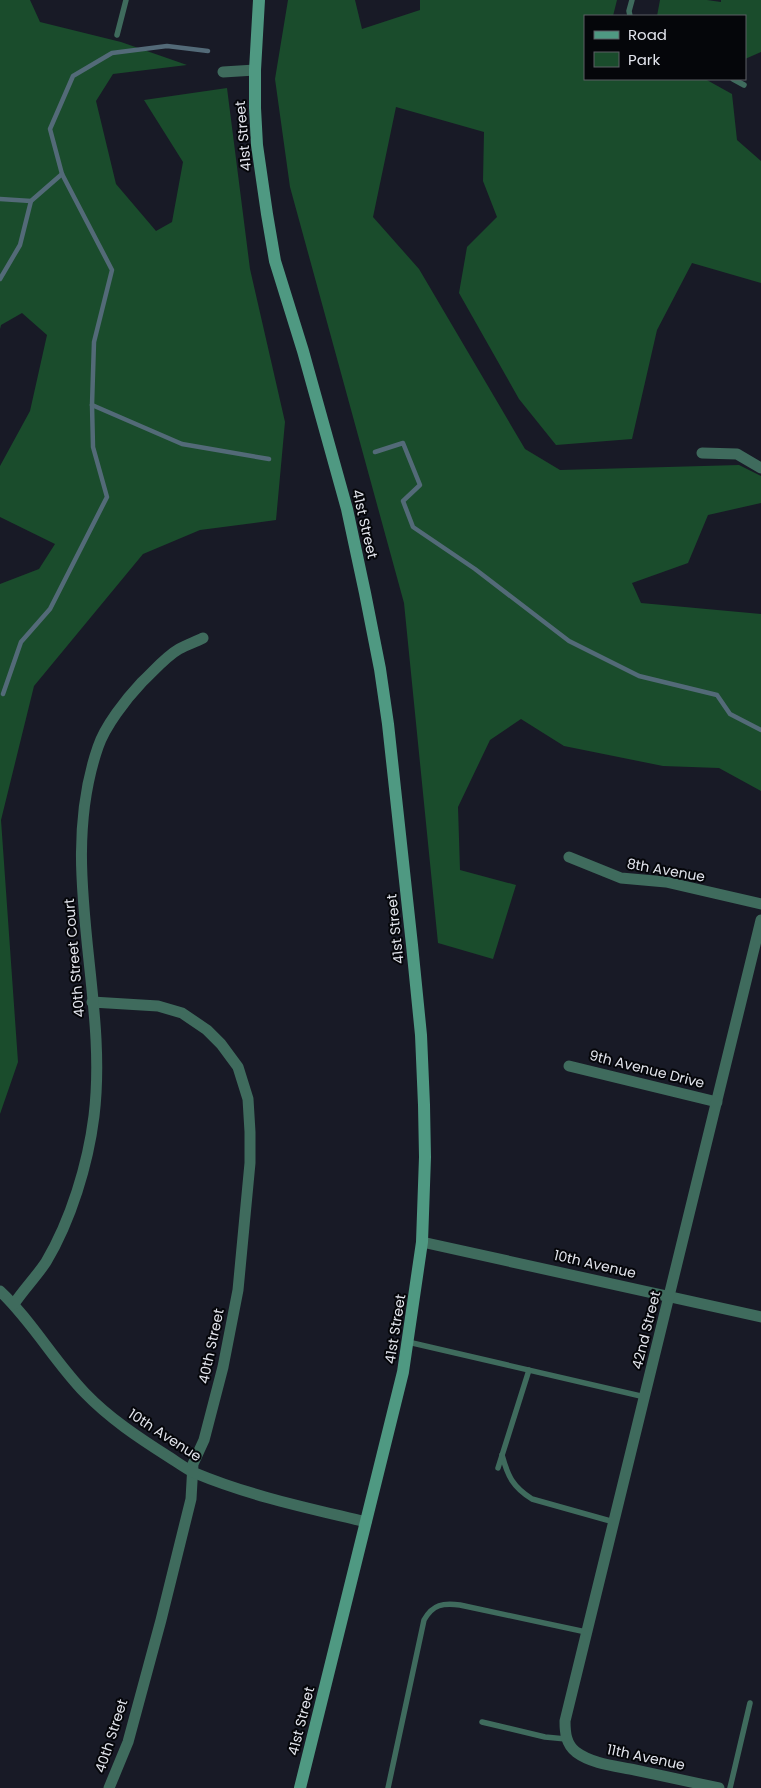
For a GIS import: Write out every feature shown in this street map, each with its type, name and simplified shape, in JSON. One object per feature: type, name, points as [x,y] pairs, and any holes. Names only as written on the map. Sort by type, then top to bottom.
[{"type":"street","name":"41st Street","points":[[259,0],[255,70],[257,145],[275,262],[303,351],[347,509],[380,668],[388,724],[421,1035],[424,1114],[422,1242],[408,1342],[366,1522],[300,1788]]},
{"type":"street","points":[[223,72],[255,70]]},
{"type":"street","points":[[702,453],[737,454],[761,468]]},
{"type":"street","name":"40th Street Court","points":[[14,1304],[25,1288],[36,1277],[57,1243],[84,1167],[94,1116],[96,1043],[83,897],[82,818],[98,746],[107,729],[131,694],[177,650],[203,638]]},
{"type":"street","name":"8th Avenue","points":[[569,857],[621,878],[666,882],[761,904]]},
{"type":"street","name":"42nd Street","points":[[569,1743],[564,1732],[565,1721],[646,1397],[761,920]]},
{"type":"street","name":"40th Street","points":[[92,1002],[158,1006],[182,1014],[207,1030],[238,1067],[248,1099],[250,1132],[250,1163],[238,1290],[223,1367],[204,1440],[193,1464],[191,1499],[161,1620],[128,1742],[110,1788]]},
{"type":"street","name":"9th Avenue Drive","points":[[569,1066],[717,1102]]},
{"type":"street","name":"10th Avenue","points":[[422,1242],[761,1317]]},
{"type":"street","name":"10th Avenue","points":[[0,1291],[14,1304],[85,1393],[143,1441],[193,1472],[255,1495],[366,1522]]},
{"type":"street","name":"11th Avenue","points":[[569,1743],[584,1757],[597,1762],[718,1788]]},
{"type":"lane","points":[[118,35],[126,0]]},
{"type":"lane","points":[[630,15],[632,0]]},
{"type":"lane","points":[[735,80],[744,84]]},
{"type":"lane","points":[[408,1342],[646,1397]]},
{"type":"lane","points":[[498,1468],[529,1370]]},
{"type":"lane","points":[[502,1455],[507,1473],[520,1492],[532,1499],[614,1522]]},
{"type":"lane","points":[[388,1788],[424,1620],[433,1608],[446,1603],[460,1605],[586,1632]]},
{"type":"lane","points":[[730,1788],[750,1703]]},
{"type":"lane","points":[[482,1722],[569,1743]]},
{"type":"green space","points":[[0,0],[30,0],[40,22],[121,42],[187,65],[113,74],[96,101],[116,184],[156,231],[172,222],[183,162],[144,100],[227,88],[250,269],[285,422],[276,520],[200,530],[143,554],[34,686],[1,820],[18,1062],[0,1114],[0,584],[39,569],[55,544],[0,517],[0,466],[30,411],[47,335],[22,313],[1,325],[0,329]]},
{"type":"green space","points":[[288,0],[355,0],[362,29],[420,10],[420,0],[617,0],[613,15],[584,15],[584,80],[707,80],[732,94],[737,140],[761,161],[761,283],[692,263],[657,330],[632,439],[556,445],[519,399],[459,293],[467,247],[497,217],[483,181],[484,132],[396,107],[373,217],[419,269],[525,449],[560,470],[739,465],[761,476],[761,503],[708,515],[688,563],[632,583],[641,603],[761,614],[761,791],[719,768],[663,766],[564,746],[521,719],[490,740],[458,807],[460,870],[516,885],[493,959],[438,943],[404,603],[290,187],[275,79]]},
{"type":"green space","points":[[660,0],[707,0],[721,2],[721,0],[761,0],[761,52],[746,59],[746,15],[657,15]]},
{"type":"waterway","points":[[3,694],[21,642],[50,609],[107,497],[93,447],[92,405],[94,342],[112,270],[62,174],[50,129],[73,76],[112,53],[167,46],[208,51]]},
{"type":"waterway","points":[[0,199],[31,201],[62,174]]},
{"type":"waterway","points":[[0,279],[20,245],[31,201]]},
{"type":"waterway","points":[[92,405],[182,444],[269,459]]},
{"type":"waterway","points":[[375,452],[403,443],[420,485],[403,501],[413,527],[475,569],[569,641],[639,676],[717,695],[730,714],[761,730]]}]
